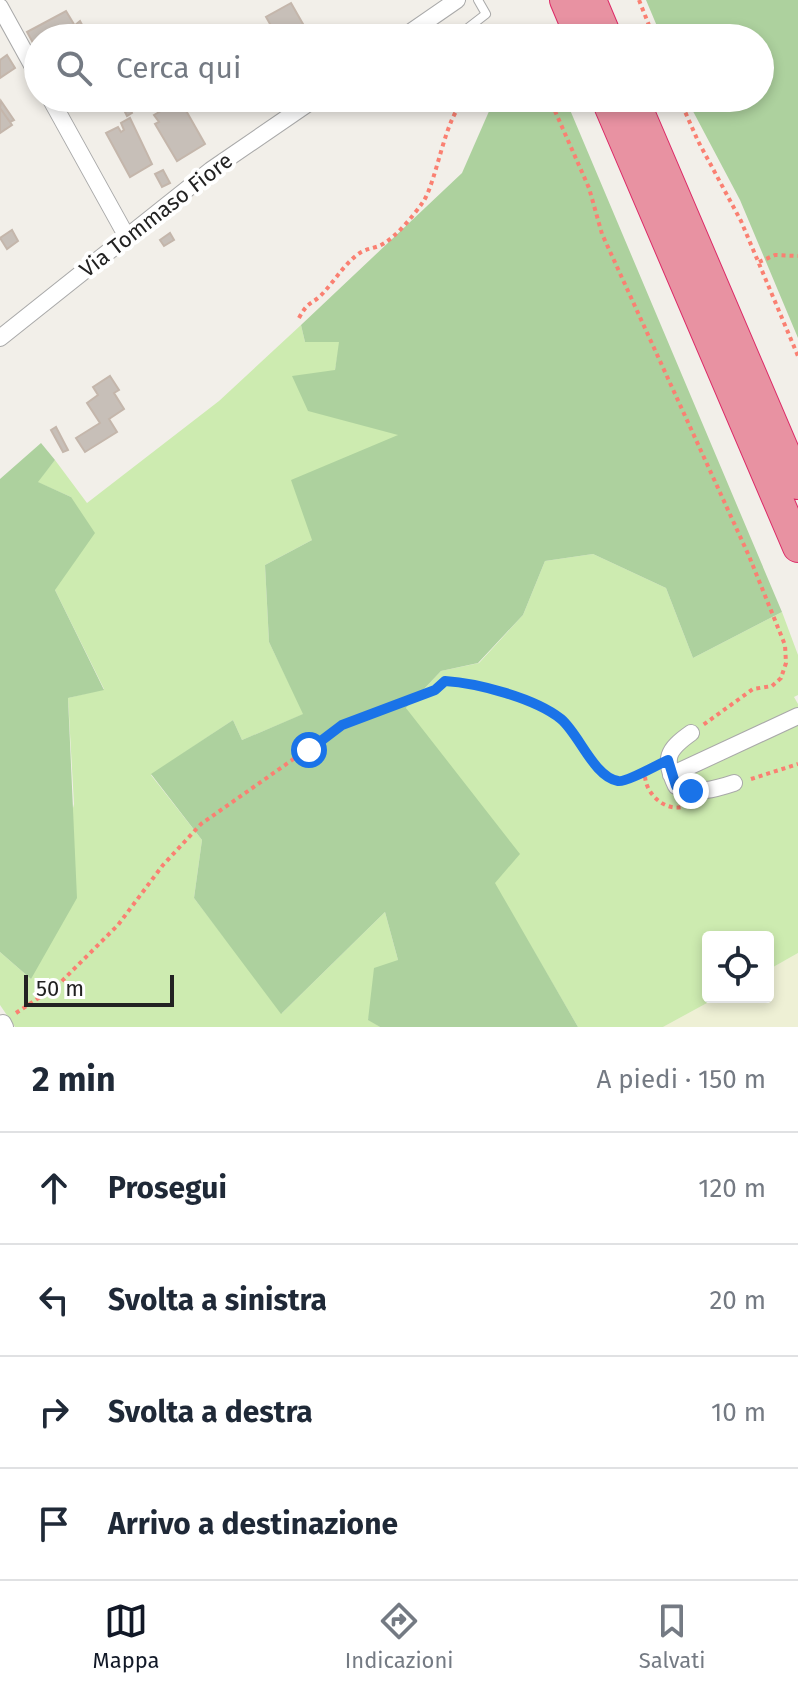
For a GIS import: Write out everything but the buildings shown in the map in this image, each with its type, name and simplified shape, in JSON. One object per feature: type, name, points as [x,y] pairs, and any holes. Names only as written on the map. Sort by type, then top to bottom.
[{"type":"highway","points":[[565,0],[575,24]]},
{"type":"highway","points":[[591,0],[601,24]]},
{"type":"highway","points":[[612,112],[798,547]]},
{"type":"highway","points":[[639,112],[798,484]]},
{"type":"street","points":[[422,24],[457,0]]},
{"type":"street","points":[[0,7],[24,51]]},
{"type":"street","points":[[58,112],[127,237]]},
{"type":"street","name":"Via Tommaso Fiore","points":[[0,338],[211,170],[296,112]]},
{"type":"street","points":[[669,768],[798,716]]},
{"type":"street","points":[[691,733],[673,746],[669,768],[676,786],[706,792],[734,783]]},
{"type":"lane","points":[[473,24],[486,14],[478,0]]},
{"type":"path","points":[[639,0],[648,24]]},
{"type":"path","points":[[299,318],[307,303],[323,294],[358,253],[381,245],[422,204],[431,189],[448,127],[457,112]]},
{"type":"path","points":[[555,112],[589,188],[602,234],[749,556],[785,645],[786,663],[781,678],[772,686],[753,689],[691,733]]},
{"type":"path","points":[[685,112],[741,221],[798,356]]},
{"type":"path","points":[[759,262],[775,255],[798,256]]},
{"type":"path","points":[[4,1025],[58,985],[118,925],[163,865],[201,824],[342,725],[435,690],[445,681],[486,685],[559,717],[599,769],[611,779],[628,781],[640,771],[669,768]]},
{"type":"path","points":[[734,783],[798,764]]},
{"type":"green space","points":[[646,0],[798,0],[798,338],[740,200],[693,112],[774,112],[774,24],[656,24]]},
{"type":"green space","points":[[489,112],[571,112],[782,612],[693,658],[666,588],[593,554],[545,561],[523,615],[478,663],[441,671],[406,708],[520,854],[495,883],[578,1027],[380,1027],[368,1020],[374,968],[398,960],[385,912],[281,1014],[194,898],[202,840],[151,774],[233,720],[242,740],[303,714],[269,642],[265,565],[312,540],[291,480],[398,435],[308,411],[292,376],[335,370],[339,342],[305,342],[301,325],[462,173]]},
{"type":"green space","points":[[301,325],[305,342],[340,341],[335,370],[399,434],[312,540],[265,565],[269,642],[304,714],[242,740],[233,720],[151,775],[202,840],[194,898],[282,1013],[385,912],[398,960],[368,1019],[380,1027],[15,1027],[0,1005],[0,952],[31,979],[74,804],[68,698],[104,689],[55,590],[71,497],[37,482],[55,460],[87,503],[219,401]]},
{"type":"green space","points":[[41,443],[55,460],[38,482],[71,497],[95,533],[55,590],[104,690],[68,698],[77,898],[31,979],[0,952],[0,479]]},
{"type":"green space","points":[[593,554],[666,588],[693,658],[782,612],[798,655],[798,695],[794,697],[798,704],[798,953],[774,967],[774,931],[702,931],[702,1003],[707,1003],[663,1027],[578,1027],[494,883],[406,708],[441,671],[479,663],[523,615],[545,561]]},
{"type":"green space","points":[[798,953],[798,1027],[663,1027],[707,1003],[774,1003],[774,967]]},
{"type":"route","points":[[309,750],[342,725],[435,690],[445,681],[470,682],[515,696],[559,717],[599,769],[611,779],[628,781],[640,771],[668,760],[676,786],[691,791]]}]
